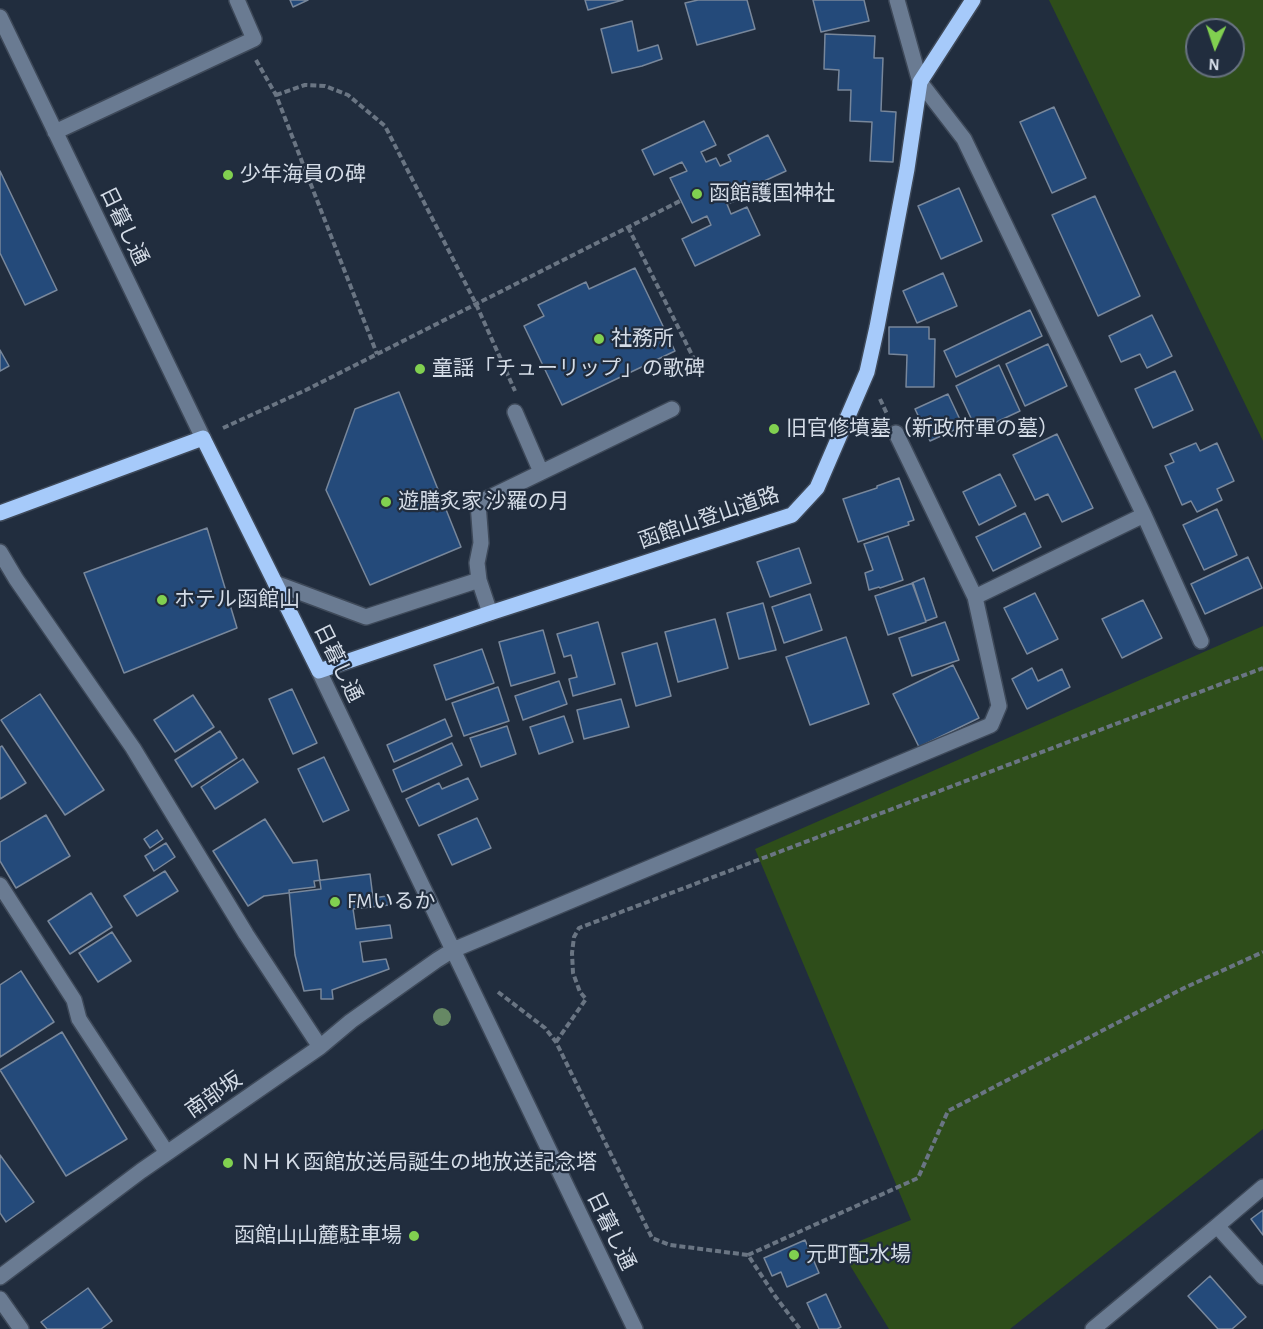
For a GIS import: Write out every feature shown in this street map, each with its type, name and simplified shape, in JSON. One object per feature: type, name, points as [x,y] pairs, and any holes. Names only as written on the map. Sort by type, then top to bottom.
[{"type":"main road","name":"函館山登山道路","points":[[319,671],[792,515],[817,488],[867,372],[907,169],[920,82],[973,0]]},
{"type":"main road","points":[[0,513],[203,438]]},
{"type":"main road","name":"日暮し通","points":[[203,438],[319,671]]},
{"type":"street","points":[[55,132],[254,39],[237,0]]},
{"type":"street","points":[[897,0],[920,82],[964,138],[1144,515],[1201,641]]},
{"type":"street","name":"日暮し通","points":[[0,16],[203,438]]},
{"type":"street","points":[[516,404],[541,472]]},
{"type":"street","points":[[490,613],[479,580],[477,562],[481,543],[478,503],[672,409]]},
{"type":"street","name":"南部坂","points":[[0,1277],[167,1153],[320,1047],[351,1021],[453,950],[991,725],[999,706],[975,597],[896,433]]},
{"type":"street","points":[[975,597],[1144,515]]},
{"type":"street","points":[[0,552],[16,579],[133,748],[246,934],[320,1047]]},
{"type":"street","points":[[275,583],[366,617],[479,580]]},
{"type":"street","name":"日暮し通","points":[[319,671],[635,1329]]},
{"type":"street","points":[[0,885],[74,1000],[79,1019],[167,1153]]},
{"type":"street","points":[[1092,1329],[1263,1187]]},
{"type":"street","points":[[1217,1226],[1263,1277]]},
{"type":"street","points":[[0,1299],[21,1329]]},
{"type":"path","points":[[252,52],[276,95],[377,354]]},
{"type":"path","points":[[276,95],[305,85],[325,86],[348,94],[385,126],[476,304],[516,404]]},
{"type":"path","points":[[239,421],[306,390],[681,201]]},
{"type":"path","points":[[628,227],[698,367],[682,376]]},
{"type":"path","points":[[867,372],[896,433]]},
{"type":"path","points":[[556,1042],[586,999],[580,992],[573,974],[574,937],[579,928],[1263,668]]},
{"type":"path","points":[[469,984],[490,987],[545,1028],[556,1042],[652,1238],[670,1245],[748,1256],[918,1178],[948,1111],[1184,988],[1263,952]]},
{"type":"path","points":[[748,1256],[800,1329]]},
{"type":"green space","points":[[1049,0],[1263,0],[1263,441]]},
{"type":"green space","points":[[1263,626],[1263,1129],[1010,1329],[889,1329],[840,1249],[911,1220],[755,849]]},
{"type":"building","points":[[290,0],[308,0],[293,7]]},
{"type":"building","points":[[585,0],[623,0],[588,10]]},
{"type":"building","points":[[698,0],[747,0],[755,29],[697,45],[685,3]]},
{"type":"building","points":[[813,0],[864,0],[869,21],[821,32]]},
{"type":"building","points":[[632,21],[638,51],[658,45],[662,59],[612,73],[601,29]]},
{"type":"building","points":[[825,34],[875,36],[874,58],[883,58],[881,111],[896,112],[893,162],[870,161],[872,122],[850,121],[851,90],[838,90],[839,70],[824,69]]},
{"type":"building","points":[[1054,107],[1086,178],[1052,193],[1020,122]]},
{"type":"building","points":[[704,121],[716,145],[701,152],[706,162],[716,158],[720,166],[731,161],[728,155],[768,135],[786,171],[747,189],[744,185],[730,192],[735,201],[727,204],[731,214],[747,207],[760,235],[695,266],[682,239],[711,225],[707,216],[692,223],[670,178],[687,171],[682,162],[654,175],[642,150]]},
{"type":"building","points":[[0,171],[57,290],[25,305],[0,253]]},
{"type":"building","points":[[959,188],[982,241],[941,259],[918,206]]},
{"type":"building","points":[[1095,196],[1140,296],[1098,316],[1052,215]]},
{"type":"building","name":"社務所","points":[[635,268],[675,351],[562,405],[524,326],[544,316],[538,305],[586,282],[589,289]]},
{"type":"building","points":[[943,273],[957,306],[917,323],[903,291]]},
{"type":"building","points":[[1030,310],[1042,336],[956,377],[944,351]]},
{"type":"building","points":[[1152,315],[1172,356],[1147,368],[1140,354],[1121,362],[1109,336]]},
{"type":"building","points":[[889,327],[929,327],[929,339],[935,339],[934,387],[906,387],[907,355],[889,354]]},
{"type":"building","points":[[1048,344],[1067,386],[1025,406],[1006,364]]},
{"type":"building","points":[[0,350],[9,366],[0,371]]},
{"type":"building","points":[[999,365],[1020,411],[977,431],[956,386]]},
{"type":"building","points":[[1175,371],[1193,410],[1153,428],[1135,389]]},
{"type":"building","points":[[399,392],[461,547],[370,585],[326,490],[355,409]]},
{"type":"building","points":[[948,394],[963,426],[930,441],[915,409]]},
{"type":"building","points":[[1057,434],[1093,508],[1062,522],[1048,494],[1035,500],[1013,455]]},
{"type":"building","points":[[1196,443],[1200,451],[1217,443],[1234,481],[1217,489],[1222,500],[1197,512],[1191,501],[1182,505],[1165,466],[1174,462],[1170,454]]},
{"type":"building","points":[[1000,474],[1016,506],[979,525],[963,492]]},
{"type":"building","points":[[899,478],[914,520],[908,522],[909,525],[858,542],[843,499]]},
{"type":"building","points":[[1217,509],[1237,555],[1204,570],[1183,525]]},
{"type":"building","points":[[1025,513],[1041,547],[993,571],[976,537]]},
{"type":"building","name":"ホテル函館山","points":[[207,528],[237,628],[124,673],[84,573]]},
{"type":"building","points":[[888,536],[903,580],[869,590],[865,573],[873,570],[864,544]]},
{"type":"building","points":[[799,548],[811,583],[770,597],[757,562]]},
{"type":"building","points":[[1248,557],[1262,588],[1205,614],[1191,584]]},
{"type":"building","points":[[924,578],[937,617],[926,621],[912,583]]},
{"type":"building","points":[[913,583],[926,622],[888,635],[875,596]]},
{"type":"building","points":[[1035,593],[1058,639],[1027,654],[1004,608]]},
{"type":"building","points":[[810,594],[822,630],[784,643],[772,607]]},
{"type":"building","points":[[1143,600],[1162,638],[1122,658],[1102,619]]},
{"type":"building","points":[[763,603],[776,650],[739,659],[727,613]]},
{"type":"building","points":[[715,619],[728,668],[678,682],[665,632]]},
{"type":"building","points":[[598,622],[615,684],[573,696],[569,679],[577,677],[571,655],[564,657],[557,634]]},
{"type":"building","points":[[945,622],[959,660],[912,676],[899,638]]},
{"type":"building","points":[[543,630],[555,673],[511,686],[499,642]]},
{"type":"building","points":[[846,637],[869,704],[810,725],[786,657]]},
{"type":"building","points":[[657,643],[671,696],[636,706],[622,653]]},
{"type":"building","points":[[482,649],[494,683],[446,700],[434,665]]},
{"type":"building","points":[[953,665],[979,718],[919,747],[893,694]]},
{"type":"building","points":[[1032,668],[1038,681],[1062,669],[1070,687],[1027,709],[1012,679]]},
{"type":"building","points":[[559,681],[567,704],[523,720],[515,696]]},
{"type":"building","points":[[498,687],[509,721],[464,736],[452,703]]},
{"type":"building","points":[[292,689],[317,743],[293,754],[269,699]]},
{"type":"building","points":[[40,694],[104,790],[65,815],[1,720]]},
{"type":"building","points":[[193,695],[214,727],[175,752],[154,720]]},
{"type":"building","points":[[621,699],[629,727],[584,739],[577,710]]},
{"type":"building","points":[[564,716],[573,742],[539,754],[530,727]]},
{"type":"building","points":[[445,719],[452,736],[394,762],[387,745]]},
{"type":"building","points":[[507,726],[516,754],[481,767],[470,738]]},
{"type":"building","points":[[220,731],[237,758],[192,787],[175,760]]},
{"type":"building","points":[[452,743],[462,765],[402,792],[393,770]]},
{"type":"building","points":[[2,746],[26,783],[0,799],[0,747]]},
{"type":"building","points":[[324,757],[349,810],[323,822],[298,769]]},
{"type":"building","points":[[243,759],[258,782],[215,809],[201,787]]},
{"type":"building","points":[[468,778],[478,799],[419,826],[406,799],[439,783],[442,789]]},
{"type":"building","points":[[46,815],[70,856],[16,888],[0,861],[0,842]]},
{"type":"building","points":[[477,818],[491,848],[452,865],[438,835]]},
{"type":"building","points":[[265,819],[293,863],[317,860],[321,889],[264,896],[248,906],[213,851]]},
{"type":"building","points":[[157,830],[163,839],[150,848],[144,839]]},
{"type":"building","points":[[166,843],[175,857],[154,871],[145,856]]},
{"type":"building","points":[[165,871],[178,891],[137,916],[124,896]]},
{"type":"building","points":[[370,874],[373,898],[387,896],[389,905],[353,909],[356,929],[390,925],[392,938],[360,942],[363,962],[386,959],[389,969],[332,990],[333,999],[321,999],[321,989],[304,991],[295,955],[289,890],[315,887],[314,881]]},
{"type":"building","points":[[91,893],[112,927],[70,954],[48,921]]},
{"type":"building","points":[[112,932],[131,961],[98,982],[79,953]]},
{"type":"building","points":[[21,971],[54,1022],[0,1057],[0,985]]},
{"type":"building","points":[[62,1032],[127,1139],[66,1176],[0,1070]]},
{"type":"building","points":[[0,1155],[34,1202],[6,1222],[0,1213]]},
{"type":"building","points":[[1263,1210],[1263,1235],[1251,1219]]},
{"type":"building","points":[[805,1240],[819,1273],[787,1287],[781,1272],[772,1276],[764,1258]]},
{"type":"building","points":[[1210,1276],[1246,1317],[1232,1329],[1218,1329],[1188,1296]]},
{"type":"building","points":[[88,1288],[112,1321],[101,1329],[47,1329],[41,1322]]},
{"type":"building","points":[[826,1294],[841,1327],[837,1329],[819,1329],[807,1303]]},
{"type":"place","name":"少年海員の碑","points":[[228,175]]},
{"type":"place","name":"函館護国神社","points":[[697,194]]},
{"type":"place","name":"社務所","points":[[599,339]]},
{"type":"place","name":"童謡「チューリップ」の歌碑","points":[[420,369]]},
{"type":"place","name":"旧官修墳墓（新政府軍の墓）","points":[[774,429]]},
{"type":"place","name":"遊膳炙家 沙羅の月","points":[[386,502]]},
{"type":"place","name":"ホテル函館山","points":[[162,600]]},
{"type":"place","name":"FMいるか","points":[[335,902]]},
{"type":"place","name":"ＮＨＫ函館放送局誕生の地放送記念塔","points":[[228,1163]]},
{"type":"place","name":"函館山山麓駐車場","points":[[414,1236]]},
{"type":"place","name":"元町配水場","points":[[794,1255]]}]
